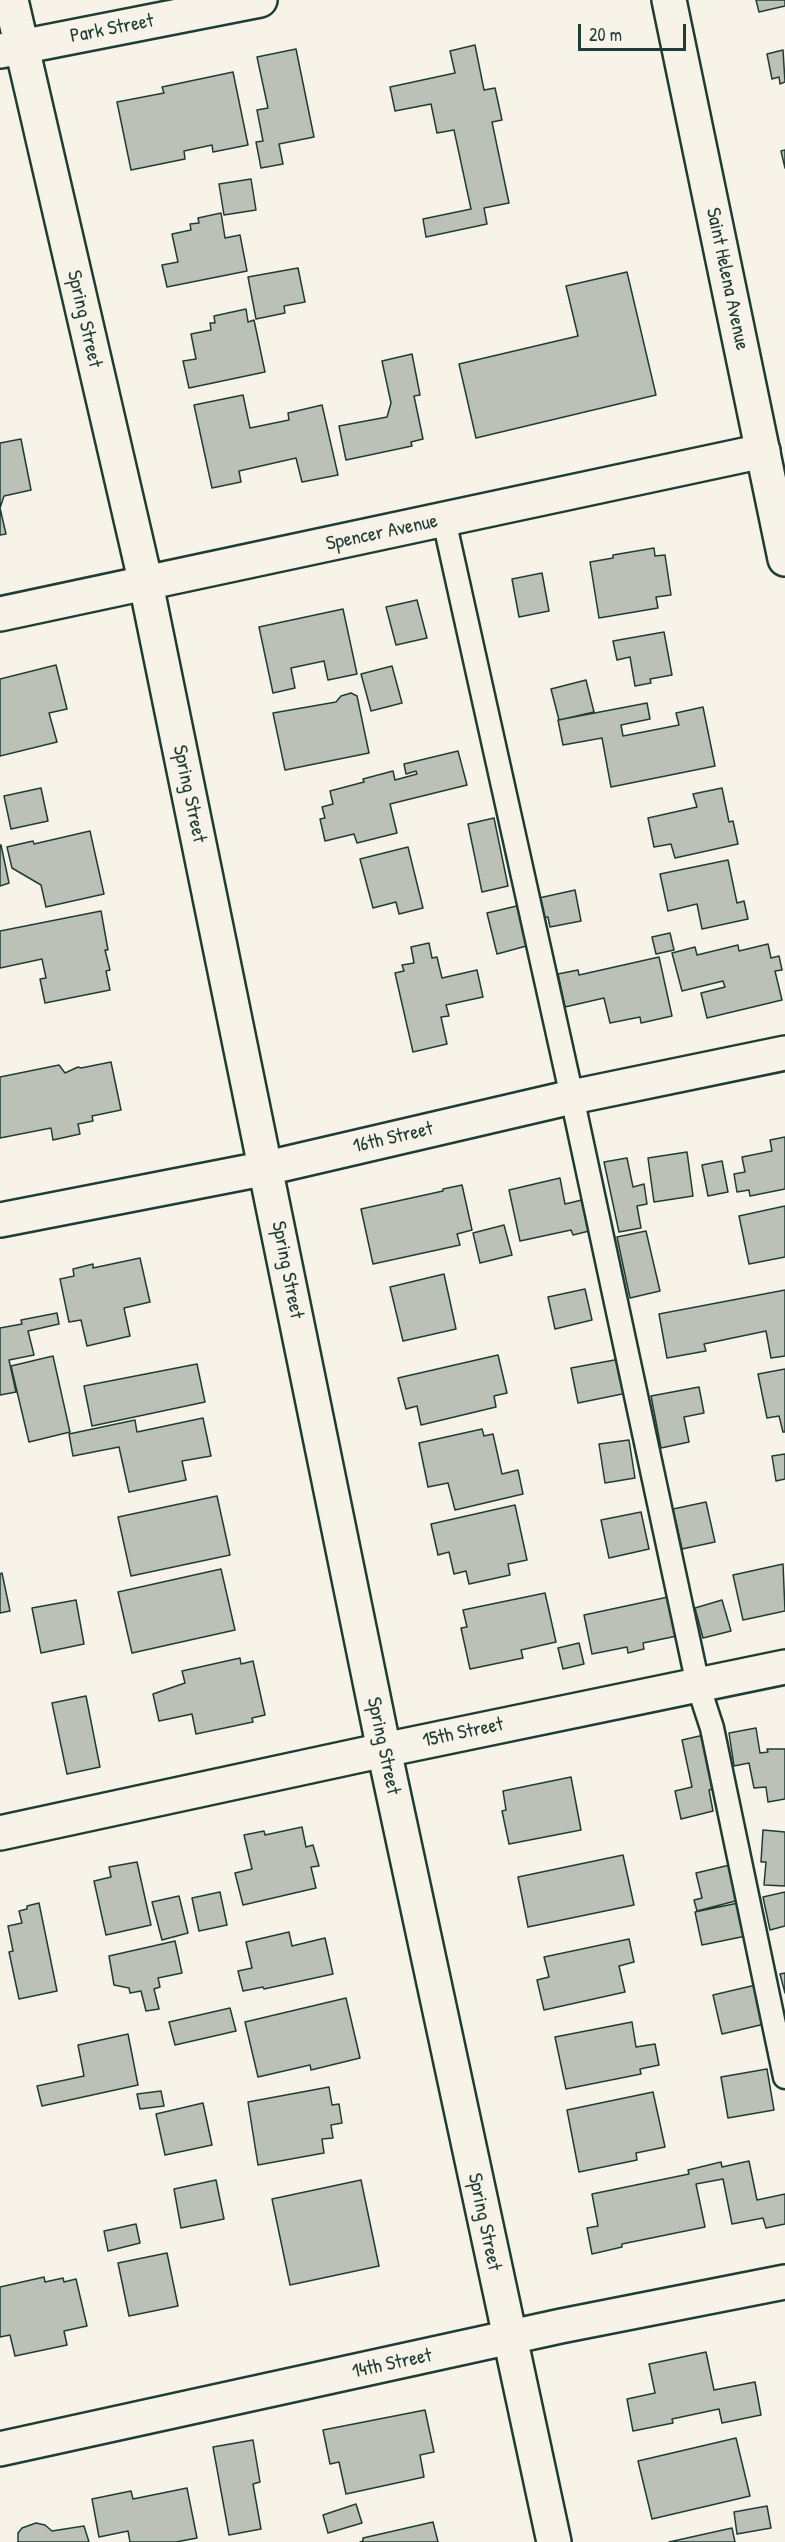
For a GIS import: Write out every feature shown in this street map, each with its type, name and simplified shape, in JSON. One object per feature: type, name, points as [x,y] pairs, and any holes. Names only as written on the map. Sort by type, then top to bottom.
[{"type":"street","name":"Spring Street","points":[[10,0],[10,49],[146,584],[384,1750],[554,2542]]},
{"type":"street","name":"Park Street","points":[[10,49],[260,0]]},
{"type":"street","name":"Saint Helena Avenue","points":[[669,0],[774,445],[785,559]]},
{"type":"street","name":"Spencer Avenue","points":[[0,614],[444,520],[774,445]]},
{"type":"street","name":"16th Street","points":[[0,1220],[267,1168],[572,1097],[785,1053]]},
{"type":"street","name":"15th Street","points":[[0,1833],[785,1667]]},
{"type":"street","name":"14th Street","points":[[0,2449],[561,2326],[785,2282]]},
{"type":"lane","points":[[444,520],[572,1097],[698,1685],[712,1728],[785,2077]]},
{"type":"building","points":[[756,0],[785,0],[785,6],[759,12]]},
{"type":"building","points":[[475,45],[484,90],[495,88],[502,120],[492,122],[509,203],[484,208],[487,224],[426,237],[423,219],[471,209],[454,130],[437,133],[431,104],[395,111],[390,87],[455,73],[450,51]]},
{"type":"building","points":[[296,49],[314,137],[279,144],[283,164],[261,168],[256,142],[263,141],[257,110],[268,108],[257,57]]},
{"type":"building","points":[[783,50],[785,82],[780,84],[779,77],[772,79],[767,54]]},
{"type":"building","points":[[233,72],[248,145],[213,152],[212,145],[184,151],[185,159],[131,170],[117,102],[164,93],[162,87]]},
{"type":"building","points":[[785,150],[785,168],[781,151]]},
{"type":"building","points":[[251,179],[256,210],[224,215],[219,184]]},
{"type":"building","points":[[221,213],[225,238],[240,235],[247,271],[167,287],[162,265],[178,262],[172,234],[191,230],[190,224],[199,223],[198,218]]},
{"type":"building","points":[[298,268],[305,302],[284,306],[285,313],[256,319],[248,277]]},
{"type":"building","points":[[627,272],[656,395],[476,438],[459,364],[578,336],[566,286]]},
{"type":"building","points":[[246,309],[248,322],[254,320],[265,372],[189,388],[183,361],[196,359],[191,334],[211,330],[210,323],[215,323],[214,316]]},
{"type":"building","points":[[412,354],[420,395],[414,396],[423,439],[411,442],[412,446],[346,460],[339,426],[387,417],[391,403],[382,361]]},
{"type":"building","points":[[243,395],[250,428],[289,420],[288,413],[322,405],[338,475],[302,482],[296,458],[239,471],[241,482],[212,488],[194,405]]},
{"type":"building","points":[[21,439],[31,490],[4,496],[0,508],[0,443]]},
{"type":"building","points":[[0,508],[6,534],[0,535]]},
{"type":"building","points":[[654,548],[655,556],[665,555],[671,595],[656,597],[658,608],[599,618],[590,562],[613,558],[613,555]]},
{"type":"building","points":[[542,573],[549,611],[519,617],[512,579]]},
{"type":"building","points":[[417,600],[427,638],[396,645],[386,607]]},
{"type":"building","points":[[343,609],[357,674],[328,680],[324,661],[291,668],[295,688],[273,693],[259,627]]},
{"type":"building","points":[[664,632],[672,675],[650,679],[651,683],[635,686],[630,657],[617,660],[613,641]]},
{"type":"building","points":[[56,665],[67,709],[49,713],[57,742],[0,756],[0,679]]},
{"type":"building","points":[[392,666],[402,703],[371,711],[361,674]]},
{"type":"building","points":[[586,680],[594,712],[559,720],[551,689]]},
{"type":"building","points":[[351,693],[357,696],[369,753],[285,770],[273,713],[336,702],[341,696]]},
{"type":"building","points":[[647,703],[650,719],[621,725],[623,736],[679,725],[676,713],[703,707],[715,766],[611,787],[602,738],[563,745],[558,720]]},
{"type":"building","points":[[458,751],[467,785],[390,804],[397,833],[357,843],[354,834],[325,841],[320,819],[325,818],[322,807],[333,804],[330,791],[393,771],[395,780],[417,774],[416,771],[406,774],[404,764]]},
{"type":"building","points":[[41,788],[48,821],[11,829],[4,796]]},
{"type":"building","points":[[722,788],[729,822],[733,821],[738,844],[675,858],[671,844],[654,847],[648,818],[697,807],[693,794]]},
{"type":"building","points":[[494,818],[508,886],[482,892],[468,824]]},
{"type":"building","points":[[90,831],[104,894],[46,907],[41,885],[12,868],[7,847],[33,841],[34,844]]},
{"type":"building","points":[[0,845],[9,883],[0,886]]},
{"type":"building","points":[[408,847],[423,908],[399,914],[396,902],[373,908],[360,859]]},
{"type":"building","points":[[728,860],[737,903],[744,901],[748,919],[702,929],[697,904],[668,911],[660,874]]},
{"type":"building","points":[[575,890],[581,921],[550,927],[548,917],[543,918],[539,898]]},
{"type":"building","points":[[521,905],[530,945],[497,954],[487,913]]},
{"type":"building","points":[[101,911],[108,950],[105,950],[110,970],[106,971],[110,990],[45,1003],[40,979],[46,978],[42,959],[0,968],[0,931]]},
{"type":"building","points":[[670,933],[674,950],[656,954],[652,937]]},
{"type":"building","points":[[429,943],[432,958],[437,957],[442,978],[477,970],[483,997],[446,1005],[449,1016],[441,1017],[447,1044],[413,1052],[395,973],[404,971],[402,965],[414,963],[411,947]]},
{"type":"building","points":[[768,944],[771,958],[779,956],[782,970],[775,971],[782,1000],[707,1018],[701,993],[725,987],[723,981],[682,991],[672,953],[695,947],[697,955],[738,945],[739,951]]},
{"type":"building","points":[[659,957],[672,1016],[641,1023],[640,1017],[610,1023],[604,998],[565,1007],[558,974],[578,970],[579,975]]},
{"type":"building","points":[[111,1062],[121,1110],[92,1116],[93,1121],[78,1124],[80,1134],[53,1140],[51,1128],[0,1138],[0,1077],[59,1065],[65,1073],[78,1067]]},
{"type":"building","points":[[785,1137],[785,1189],[750,1196],[749,1190],[737,1192],[734,1174],[745,1172],[742,1157],[772,1151],[770,1140]]},
{"type":"building","points":[[687,1152],[693,1196],[654,1202],[648,1158]]},
{"type":"building","points":[[627,1158],[633,1187],[644,1184],[647,1204],[637,1206],[641,1228],[619,1232],[604,1162]]},
{"type":"building","points":[[722,1161],[728,1192],[708,1196],[702,1165]]},
{"type":"building","points":[[560,1178],[565,1204],[586,1199],[593,1230],[573,1235],[571,1230],[520,1241],[509,1190]]},
{"type":"building","points":[[462,1185],[472,1230],[457,1234],[460,1245],[373,1264],[361,1209]]},
{"type":"building","points":[[785,1206],[785,1257],[749,1264],[739,1216]]},
{"type":"building","points":[[504,1225],[512,1255],[480,1263],[473,1233]]},
{"type":"building","points":[[646,1231],[660,1291],[630,1298],[617,1237]]},
{"type":"building","points":[[140,1258],[150,1302],[124,1308],[130,1336],[87,1346],[81,1320],[69,1322],[60,1279],[74,1276],[73,1269],[93,1264],[93,1268]]},
{"type":"building","points":[[444,1274],[456,1329],[403,1341],[390,1287]]},
{"type":"building","points":[[585,1289],[592,1320],[555,1329],[548,1297]]},
{"type":"building","points":[[785,1290],[785,1356],[771,1358],[766,1331],[704,1344],[706,1351],[667,1358],[659,1314]]},
{"type":"building","points":[[57,1313],[59,1324],[28,1331],[34,1355],[9,1360],[16,1392],[0,1395],[0,1328],[22,1324],[21,1320]]},
{"type":"building","points":[[498,1355],[507,1393],[494,1396],[496,1407],[421,1425],[417,1406],[406,1409],[398,1378]]},
{"type":"building","points":[[53,1356],[70,1432],[29,1442],[11,1366]]},
{"type":"building","points":[[620,1359],[627,1393],[578,1403],[571,1368]]},
{"type":"building","points":[[197,1364],[205,1402],[92,1426],[84,1386]]},
{"type":"building","points":[[785,1369],[785,1432],[783,1432],[779,1416],[767,1418],[758,1374]]},
{"type":"building","points":[[699,1387],[704,1413],[684,1417],[689,1442],[661,1448],[651,1396]]},
{"type":"building","points":[[203,1418],[211,1456],[182,1461],[186,1480],[129,1492],[119,1447],[73,1456],[69,1434],[135,1420],[137,1432]]},
{"type":"building","points":[[482,1429],[484,1436],[493,1434],[502,1474],[518,1470],[523,1494],[455,1510],[448,1483],[428,1487],[419,1443]]},
{"type":"building","points":[[629,1440],[635,1478],[605,1483],[599,1444]]},
{"type":"building","points":[[785,1454],[785,1479],[776,1481],[772,1456]]},
{"type":"building","points":[[217,1496],[230,1555],[131,1576],[118,1517]]},
{"type":"building","points":[[706,1502],[715,1542],[682,1549],[673,1509]]},
{"type":"building","points":[[515,1505],[527,1560],[508,1564],[510,1575],[469,1584],[466,1571],[454,1574],[449,1552],[438,1555],[431,1524]]},
{"type":"building","points":[[641,1512],[649,1549],[609,1558],[601,1520]]},
{"type":"building","points":[[783,1564],[785,1611],[743,1620],[733,1575]]},
{"type":"building","points":[[221,1569],[235,1630],[132,1653],[118,1592]]},
{"type":"building","points":[[2,1573],[10,1611],[0,1613],[0,1574]]},
{"type":"building","points":[[545,1593],[556,1642],[521,1650],[523,1658],[470,1669],[461,1628],[467,1627],[463,1610]]},
{"type":"building","points":[[668,1597],[677,1636],[643,1643],[644,1649],[628,1653],[627,1647],[592,1654],[584,1615]]},
{"type":"building","points":[[76,1600],[84,1644],[41,1653],[32,1608]]},
{"type":"building","points":[[722,1600],[731,1631],[703,1638],[695,1608]]},
{"type":"building","points":[[579,1643],[584,1664],[563,1669],[558,1648]]},
{"type":"building","points":[[240,1658],[241,1664],[253,1661],[265,1715],[252,1718],[253,1722],[196,1734],[192,1714],[159,1721],[153,1694],[185,1683],[182,1671]]},
{"type":"building","points":[[86,1696],[100,1767],[67,1774],[52,1703]]},
{"type":"building","points":[[756,1728],[760,1753],[768,1752],[767,1749],[785,1749],[785,1799],[768,1802],[766,1787],[754,1788],[749,1763],[734,1766],[729,1733]]},
{"type":"building","points":[[704,1735],[716,1788],[709,1790],[713,1811],[681,1819],[675,1791],[692,1787],[682,1740]]},
{"type":"building","points":[[571,1777],[581,1830],[509,1844],[502,1811],[506,1810],[503,1791]]},
{"type":"building","points":[[302,1827],[306,1847],[313,1845],[319,1866],[311,1867],[316,1888],[243,1905],[235,1873],[252,1869],[244,1835],[264,1831],[265,1835]]},
{"type":"building","points":[[763,1830],[785,1832],[785,1886],[764,1885],[766,1862],[761,1862]]},
{"type":"building","points":[[623,1855],[634,1905],[528,1927],[518,1877]]},
{"type":"building","points":[[137,1862],[151,1925],[106,1935],[94,1881],[111,1877],[109,1867]]},
{"type":"building","points":[[734,1864],[743,1899],[697,1911],[694,1900],[702,1898],[696,1873]]},
{"type":"building","points":[[220,1892],[227,1925],[199,1931],[192,1898]]},
{"type":"building","points":[[785,1892],[785,1926],[770,1930],[763,1897]]},
{"type":"building","points":[[179,1896],[188,1933],[162,1940],[152,1902]]},
{"type":"building","points":[[743,1902],[751,1935],[702,1945],[695,1912]]},
{"type":"building","points":[[39,1903],[57,1991],[19,1999],[9,1952],[13,1951],[8,1926],[22,1923],[19,1911]]},
{"type":"building","points":[[289,1932],[292,1946],[325,1938],[333,1974],[264,1989],[263,1987],[243,1991],[238,1971],[252,1968],[246,1942]]},
{"type":"building","points":[[629,1939],[634,1962],[619,1966],[625,1992],[544,2010],[537,1980],[549,1977],[544,1957]]},
{"type":"building","points":[[175,1941],[182,1973],[158,1978],[160,1987],[154,1989],[159,2009],[146,2011],[141,1991],[130,1993],[129,1988],[114,1985],[109,1956]]},
{"type":"building","points":[[785,1973],[785,1993],[780,1974]]},
{"type":"building","points":[[760,1984],[769,2023],[722,2034],[713,1995]]},
{"type":"building","points":[[346,1998],[360,2058],[311,2070],[310,2065],[258,2077],[245,2022]]},
{"type":"building","points":[[230,2008],[236,2031],[175,2045],[169,2022]]},
{"type":"building","points":[[632,2022],[636,2047],[655,2044],[659,2065],[640,2069],[641,2074],[566,2089],[555,2037]]},
{"type":"building","points":[[128,2034],[138,2085],[42,2106],[37,2086],[84,2076],[78,2045]]},
{"type":"building","points":[[767,2069],[774,2110],[728,2118],[721,2077]]},
{"type":"building","points":[[329,2087],[332,2105],[339,2104],[342,2123],[331,2125],[333,2138],[322,2139],[324,2153],[258,2165],[248,2102]]},
{"type":"building","points":[[161,2091],[164,2106],[140,2109],[137,2094]]},
{"type":"building","points":[[653,2092],[665,2147],[636,2153],[637,2160],[579,2172],[567,2110]]},
{"type":"building","points":[[203,2103],[212,2145],[165,2155],[156,2114]]},
{"type":"building","points":[[749,2161],[757,2200],[785,2194],[785,2224],[766,2228],[763,2218],[732,2224],[723,2179],[696,2184],[705,2227],[622,2244],[622,2247],[592,2254],[587,2228],[598,2226],[592,2194],[689,2174],[688,2170],[721,2162],[722,2167]]},
{"type":"building","points":[[216,2180],[224,2219],[181,2228],[174,2189]]},
{"type":"building","points":[[361,2180],[379,2266],[290,2285],[272,2199]]},
{"type":"building","points":[[136,2224],[140,2243],[108,2251],[104,2231]]},
{"type":"building","points":[[167,2253],[178,2306],[129,2316],[118,2263]]},
{"type":"building","points":[[44,2277],[45,2282],[63,2278],[64,2282],[76,2279],[87,2326],[64,2331],[67,2345],[15,2356],[10,2335],[0,2337],[0,2287]]},
{"type":"building","points":[[706,2352],[714,2390],[755,2382],[761,2415],[722,2423],[719,2409],[672,2419],[673,2423],[633,2431],[627,2399],[655,2393],[649,2364]]},
{"type":"building","points":[[425,2410],[434,2452],[420,2455],[424,2477],[346,2494],[339,2462],[330,2464],[323,2430]]},
{"type":"building","points":[[736,2438],[750,2496],[652,2519],[638,2461]]},
{"type":"building","points":[[253,2440],[260,2482],[253,2484],[261,2529],[229,2535],[213,2447]]},
{"type":"building","points":[[187,2488],[197,2538],[176,2542],[130,2542],[128,2531],[99,2537],[92,2499],[131,2491],[133,2499]]},
{"type":"building","points":[[356,2504],[362,2523],[328,2533],[323,2515]]},
{"type":"building","points":[[767,2506],[771,2528],[737,2534],[734,2512]]},
{"type":"building","points":[[433,2522],[438,2542],[360,2542],[363,2538]]},
{"type":"building","points":[[36,2523],[45,2525],[52,2531],[84,2526],[89,2542],[18,2542],[18,2533],[22,2528]]},
{"type":"building","points":[[732,2528],[735,2542],[669,2542]]}]
